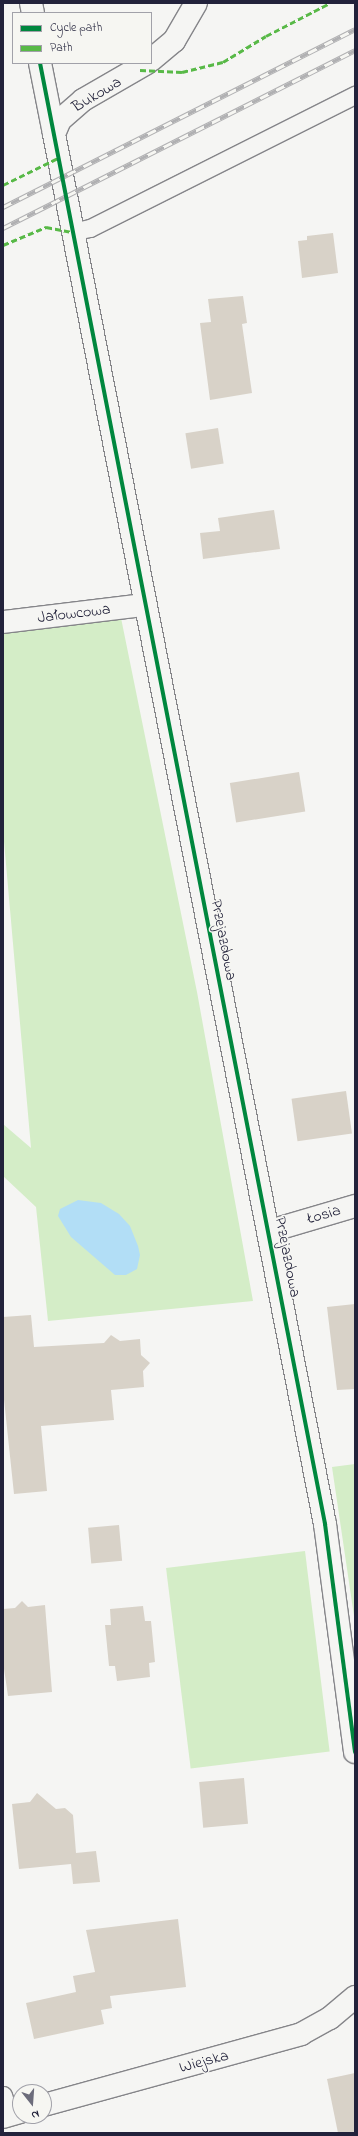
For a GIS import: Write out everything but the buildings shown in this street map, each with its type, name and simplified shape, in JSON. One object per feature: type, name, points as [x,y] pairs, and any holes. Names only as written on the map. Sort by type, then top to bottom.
[{"type":"street","points":[[152,59],[174,41],[196,3]]},
{"type":"street","name":"Przejazdowa","points":[[40,64],[71,232],[144,605],[270,1231],[325,1524],[355,1752]]},
{"type":"street","name":"Bukowa","points":[[54,134],[60,120],[83,100],[146,64]]},
{"type":"street","name":"Jałowcowa","points":[[3,622],[144,605]]},
{"type":"street","name":"Łosia","points":[[270,1231],[355,1206]]},
{"type":"street","name":"Wiejska","points":[[52,2103],[301,2034],[330,2018],[355,1997]]},
{"type":"lane","points":[[71,232],[90,228],[355,95]]},
{"type":"green space","points":[[120,613],[197,992],[253,1301],[48,1321],[36,1207],[3,1176],[3,1124],[31,1148],[3,830],[3,633]]},
{"type":"green space","points":[[355,1464],[355,1623],[332,1467]]},
{"type":"green space","points":[[305,1551],[330,1751],[191,1769],[166,1568]]},
{"type":"water","points":[[78,1200],[101,1203],[119,1214],[130,1226],[140,1255],[137,1269],[126,1275],[115,1275],[71,1237],[58,1216],[60,1209]]},
{"type":"railway","points":[[3,207],[355,29]]},
{"type":"railway","points":[[3,228],[355,50]]},
{"type":"marked path","points":[[140,70],[182,72],[223,62],[266,36],[330,3]]},
{"type":"marked path","points":[[3,185],[58,158]]},
{"type":"marked path","points":[[3,245],[46,227],[71,232]]},
{"type":"cycle path","points":[[40,64],[325,1524],[355,1752]]}]
